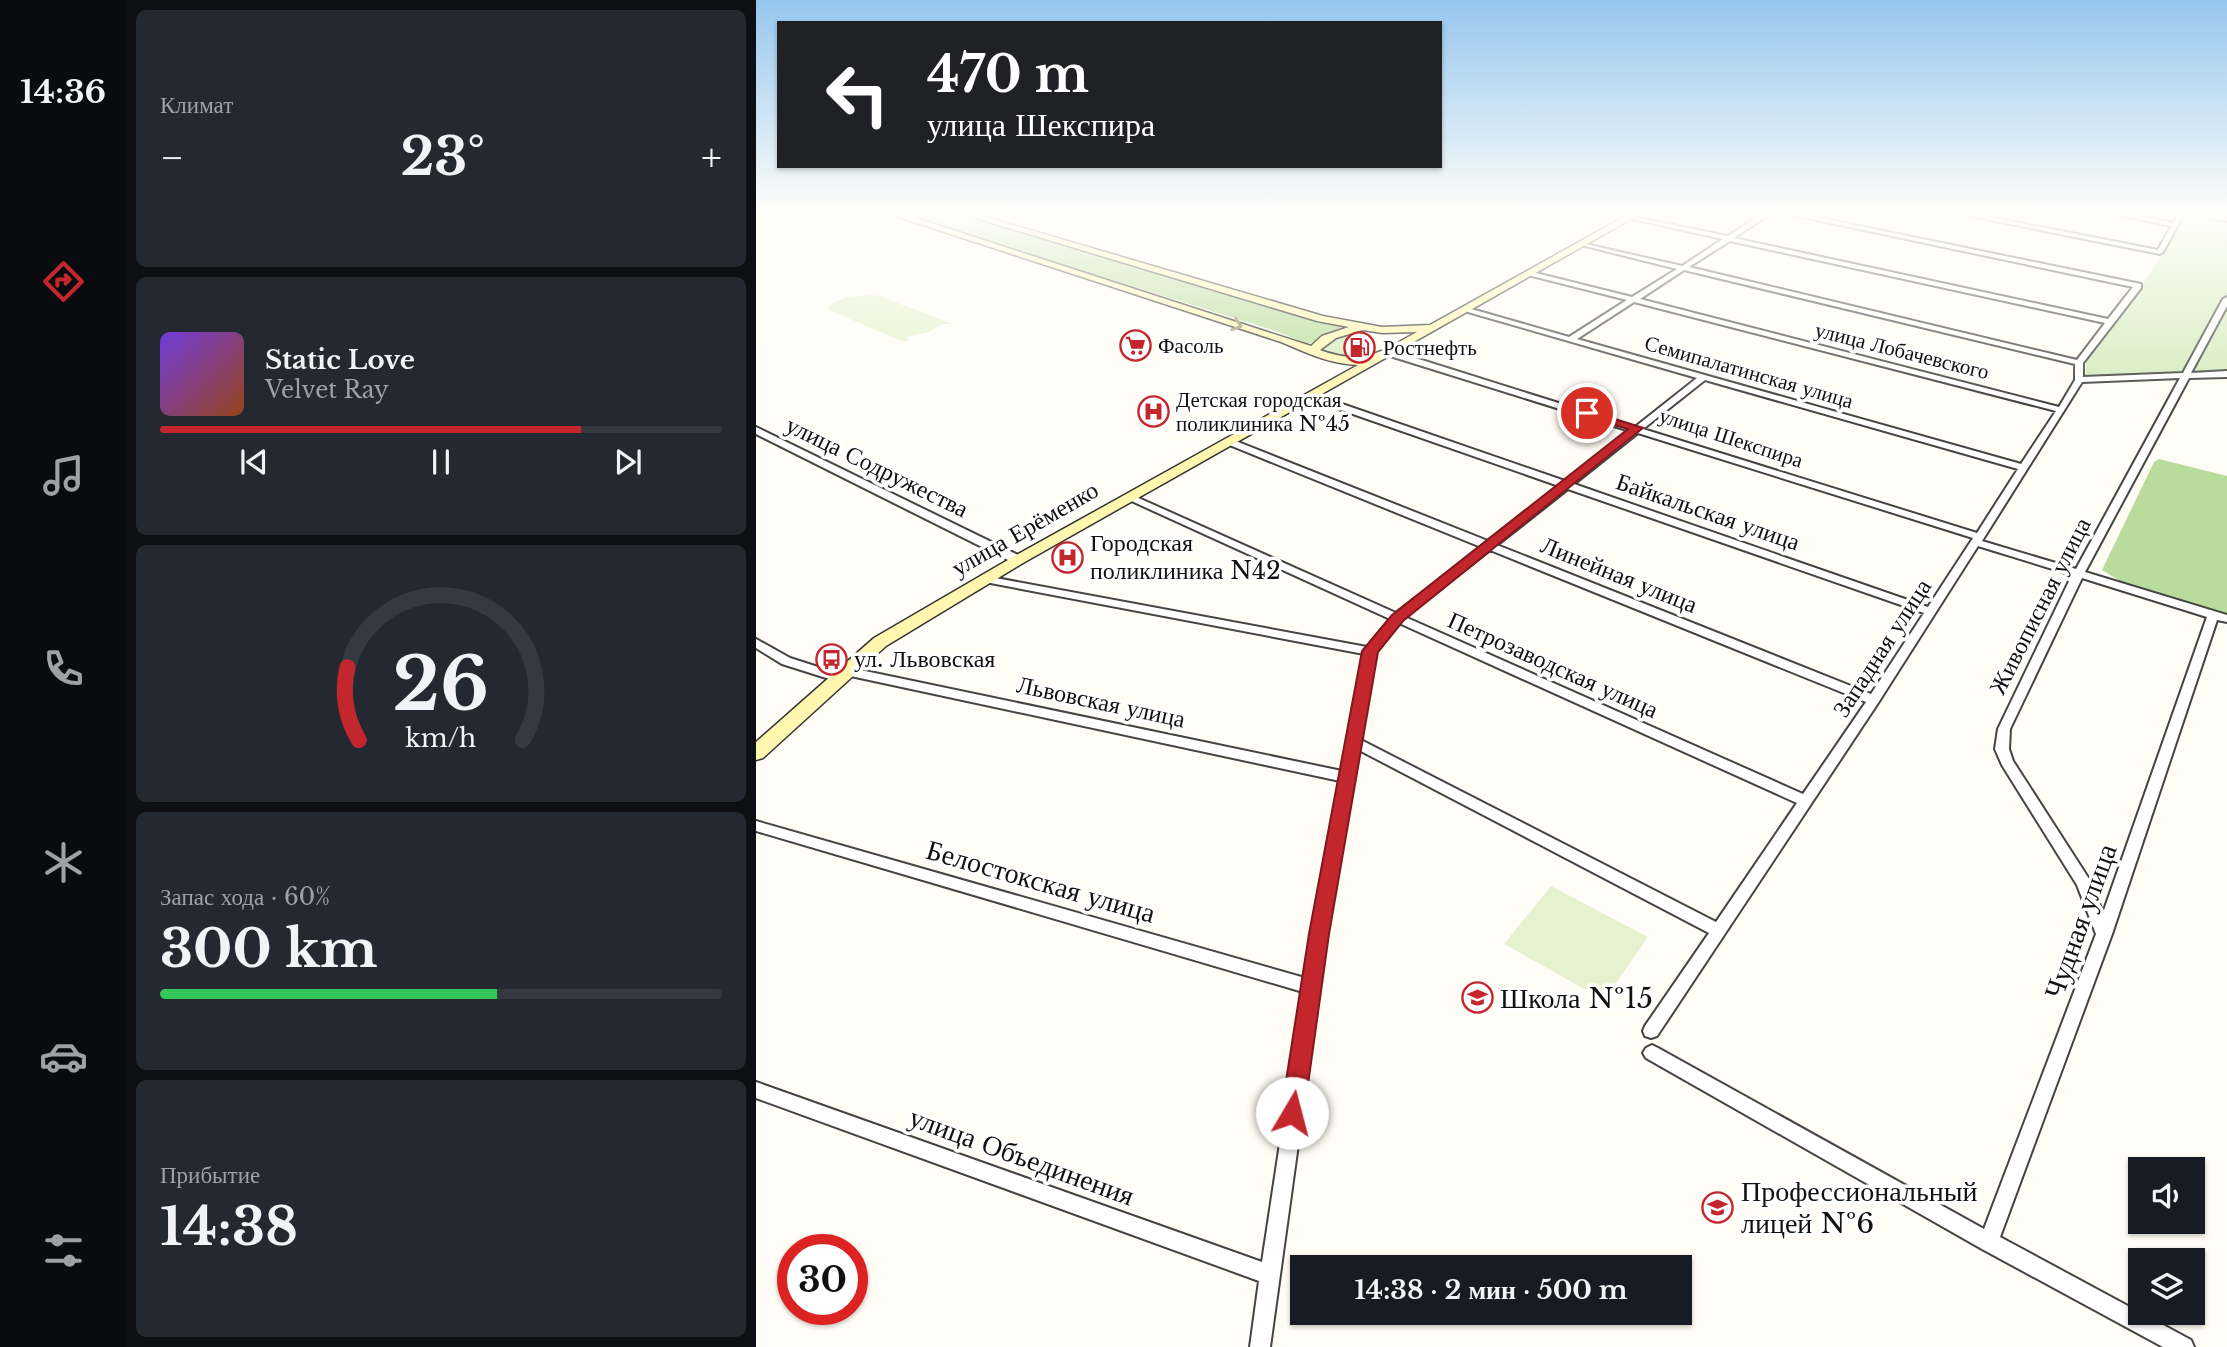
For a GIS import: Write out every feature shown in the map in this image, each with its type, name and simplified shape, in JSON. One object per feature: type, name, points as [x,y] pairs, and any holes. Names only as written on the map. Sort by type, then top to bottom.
[{"type":"main road","points":[[1088,277],[1285,340],[1319,355],[1353,362],[1388,354],[1394,338],[1382,330]]},
{"type":"main road","points":[[1179,277],[1308,315],[1365,328],[1434,328]]},
{"type":"main road","name":"улица Ерёменко","points":[[756,753],[880,642],[1017,560],[1342,381],[1524,277]]},
{"type":"main road","points":[[1342,381],[1319,355],[1319,344],[1332,336],[1365,328]]},
{"type":"street","name":"улица Лобачевского","points":[[1545,277],[2061,410]]},
{"type":"street","points":[[1570,340],[1669,277]]},
{"type":"street","points":[[1720,277],[2080,363],[2138,286],[2094,277]]},
{"type":"street","points":[[1900,277],[2110,323]]},
{"type":"street","name":"Живописная улица","points":[[2104,934],[2084,883],[2007,762],[2002,749],[2008,718],[2078,575],[2227,299]]},
{"type":"street","name":"Семипалатинская улица","points":[[1465,310],[2024,468]]},
{"type":"street","name":"улица Шекспира","points":[[1388,354],[1637,428],[2078,575],[2220,617]]},
{"type":"street","name":"Западная улица","points":[[1651,1031],[1874,700],[2024,468],[2079,380],[2080,363]]},
{"type":"street","points":[[2079,380],[2227,374]]},
{"type":"street","points":[[1260,1347],[1311,987],[1370,651],[1397,618],[1703,377]]},
{"type":"street","name":"Байкальская улица","points":[[1313,397],[1931,612]]},
{"type":"street","name":"улица Содружества","points":[[756,430],[1017,560]]},
{"type":"street","name":"Линейная улица","points":[[1230,442],[1874,700]]},
{"type":"street","name":"Петрозаводская улица","points":[[1130,498],[1805,801]]},
{"type":"street","points":[[985,579],[1370,651]]},
{"type":"street","name":"Чудная улица","points":[[1989,1242],[2220,617]]},
{"type":"street","points":[[756,643],[786,661],[843,674]]},
{"type":"street","name":"Львовская улица","points":[[843,674],[1346,777]]},
{"type":"street","points":[[1354,742],[1718,930]]},
{"type":"street","name":"Белостокская улица","points":[[756,826],[1311,987]]},
{"type":"street","points":[[1652,1053],[1989,1242],[2184,1347]]},
{"type":"street","name":"улица Объединения","points":[[756,1090],[1269,1275]]},
{"type":"green space","points":[[1103,277],[1173,277],[1347,328],[1308,344]]},
{"type":"green space","points":[[2147,277],[2227,277],[2227,376],[2085,380],[2086,362]]},
{"type":"green space","points":[[873,295],[953,324],[942,324],[929,332],[906,337],[909,340],[904,342],[829,310],[830,304],[847,297]]},
{"type":"green space","points":[[1346,333],[1362,333],[1374,338],[1340,356],[1320,351],[1322,344]]},
{"type":"green space","points":[[2159,459],[2227,476],[2227,615],[2122,582],[2102,570],[2154,462]]},
{"type":"green space","points":[[1551,886],[1648,937],[1604,1000],[1504,944]]},
{"type":"place","name":"Фасоль","points":[[1135,346]]},
{"type":"place","name":"Ростнефть","points":[[1360,348]]},
{"type":"place","name":"Детская городская поликлиника №45","points":[[1153,412]]},
{"type":"place","name":"Городская поликлиника N42","points":[[1067,557]]},
{"type":"place","name":"ул. Львовская","points":[[831,659]]},
{"type":"place","name":"Школа №15","points":[[1477,998]]},
{"type":"place","name":"Профессиональный лицей №6","points":[[1718,1207]]},
{"type":"route","points":[[1292,1113],[1319,934],[1370,651],[1397,618],[1637,428],[1587,413]]}]
